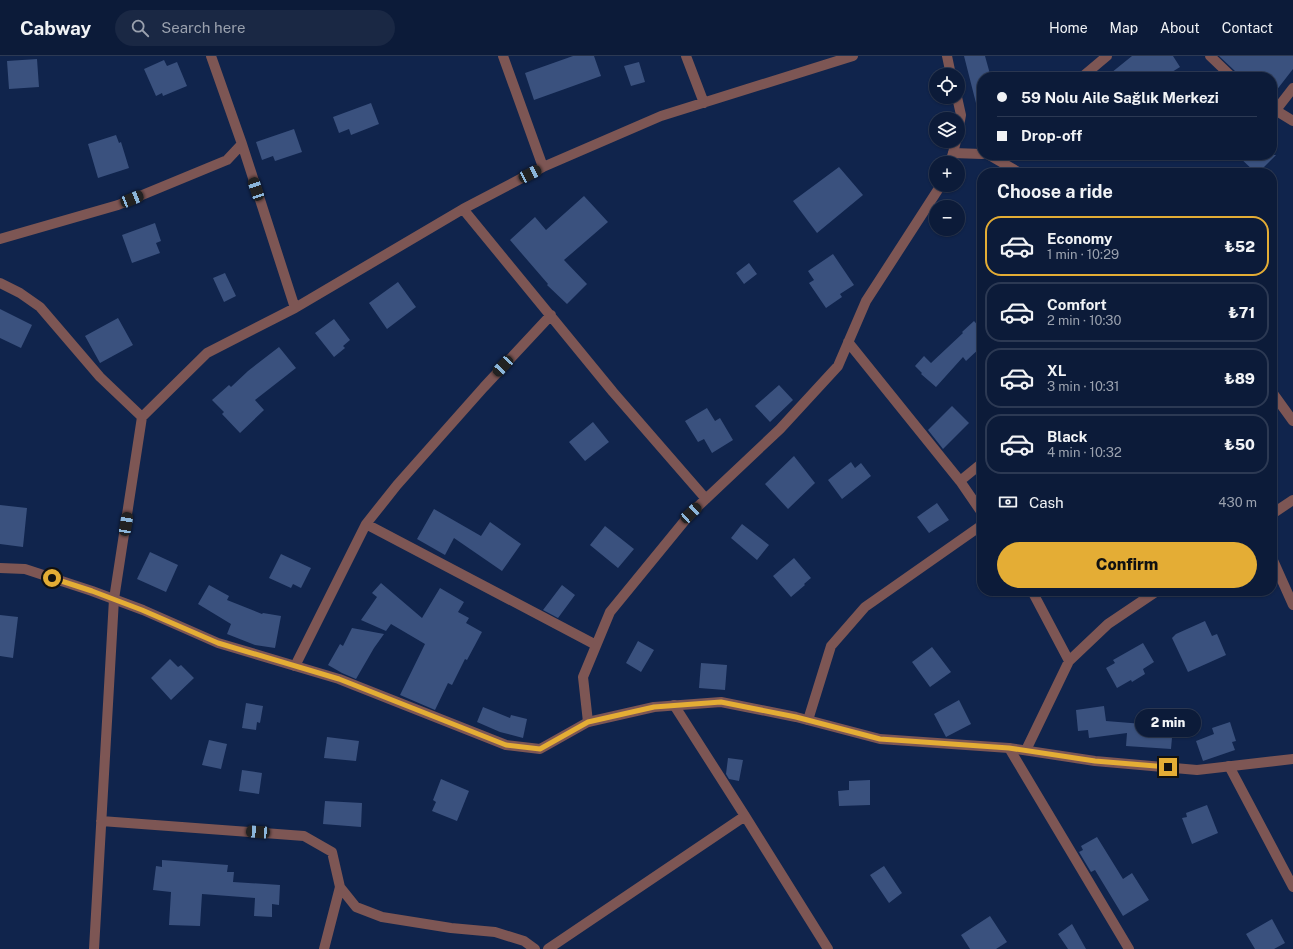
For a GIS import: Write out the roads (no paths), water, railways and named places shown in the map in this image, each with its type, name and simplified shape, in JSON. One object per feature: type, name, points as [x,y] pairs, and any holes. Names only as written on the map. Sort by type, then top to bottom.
[{"type":"street","points":[[211,56],[242,144],[295,308]]},
{"type":"street","points":[[503,56],[543,167]]},
{"type":"street","points":[[686,56],[704,103]]},
{"type":"street","points":[[94,949],[114,599],[142,417],[207,353],[295,308],[463,209],[543,167],[661,116],[853,56]]},
{"type":"street","points":[[947,56],[950,68]]},
{"type":"street","points":[[1088,72],[1107,56]]},
{"type":"street","points":[[1210,56],[1227,72]]},
{"type":"street","points":[[1277,106],[1293,88]]},
{"type":"street","points":[[1277,111],[1293,121]]},
{"type":"street","points":[[0,239],[118,205],[227,160],[242,144]]},
{"type":"street","points":[[952,156],[954,148]]},
{"type":"street","points":[[953,153],[977,154]]},
{"type":"street","points":[[998,160],[1012,168]]},
{"type":"street","points":[[588,722],[583,677],[610,612],[691,513],[780,429],[838,366],[866,301],[936,192]]},
{"type":"street","points":[[463,209],[612,392],[706,499]]},
{"type":"street","points":[[0,283],[20,293],[40,307],[100,377],[142,417]]},
{"type":"street","points":[[295,666],[366,524],[397,485],[550,315]]},
{"type":"street","points":[[848,342],[960,481],[977,506]]},
{"type":"street","points":[[1277,399],[1293,421]]},
{"type":"street","points":[[960,481],[977,467]]},
{"type":"street","points":[[1277,511],[1293,500]]},
{"type":"street","points":[[366,524],[596,645]]},
{"type":"street","points":[[808,720],[832,646],[865,607],[977,529]]},
{"type":"street","points":[[0,568],[24,569],[92,591],[218,643],[339,679],[506,745],[540,749],[588,722],[654,707],[721,702],[808,720],[880,739],[1009,748],[1095,761],[1197,770],[1293,759]]},
{"type":"street","points":[[1277,569],[1293,605]]},
{"type":"street","points":[[1035,596],[1069,661]]},
{"type":"street","points":[[1026,750],[1069,661],[1108,624],[1150,596]]},
{"type":"street","points":[[674,705],[828,949]]},
{"type":"street","points":[[1009,748],[1129,949]]},
{"type":"street","points":[[1229,766],[1293,887]]},
{"type":"street","points":[[548,949],[745,816]]},
{"type":"street","points":[[101,821],[304,836],[332,852],[340,887],[356,907],[382,917],[451,928],[495,932],[524,941],[535,949]]},
{"type":"street","points":[[324,949],[340,887]]}]
